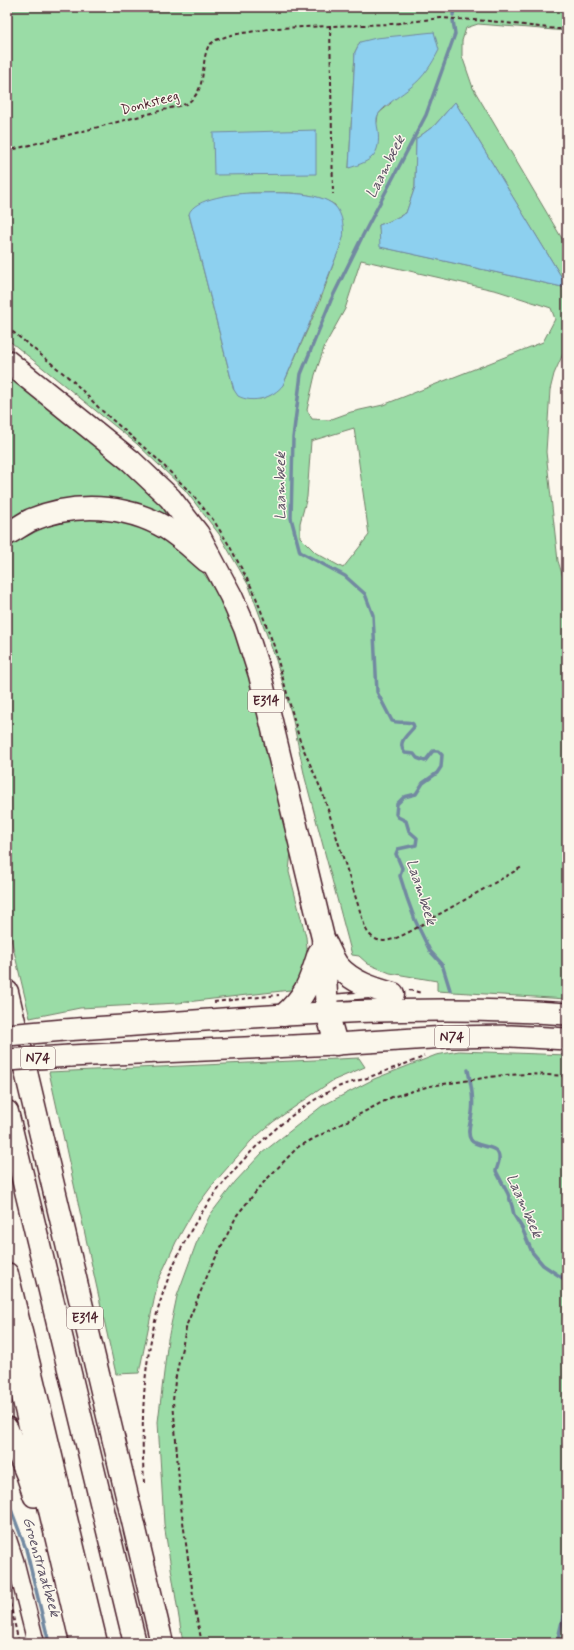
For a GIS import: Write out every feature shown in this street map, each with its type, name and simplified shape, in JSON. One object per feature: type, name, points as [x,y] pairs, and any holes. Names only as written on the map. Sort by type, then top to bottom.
[{"type":"highway","name":"E314","points":[[7,361],[131,461],[170,498],[198,534],[231,596],[245,628],[260,675],[323,938],[336,1044]]},
{"type":"highway","name":"E314","points":[[7,534],[30,521],[57,511],[84,508],[104,508],[125,511],[140,515],[167,528],[215,568]]},
{"type":"highway","name":"E314","points":[[323,938],[338,966],[365,985],[393,994]]},
{"type":"highway","name":"E314","points":[[284,1015],[300,999],[311,979],[323,938]]},
{"type":"highway","name":"E314","points":[[331,1004],[338,966]]},
{"type":"highway","name":"E314","points":[[7,992],[162,1643]]},
{"type":"highway","name":"N74","points":[[393,994],[450,1010]]},
{"type":"highway","name":"N74","points":[[7,1035],[284,1015],[331,1004],[567,1014]]},
{"type":"highway","name":"N74","points":[[7,1060],[432,1038],[512,1036],[567,1040]]},
{"type":"highway","name":"E314","points":[[7,1112],[135,1643]]},
{"type":"highway","points":[[7,1274],[85,1641]]},
{"type":"highway","points":[[7,1331],[85,1641]]},
{"type":"highway","points":[[7,1428],[27,1475],[85,1641]]},
{"type":"street","points":[[7,1536],[15,1560],[36,1643]]},
{"type":"lane","name":"N74","points":[[331,1004],[393,994]]},
{"type":"lane","name":"N74","points":[[284,1015],[305,1007]]},
{"type":"path","name":"Donksteeg","points":[[7,151],[186,104],[193,99],[199,89],[208,48],[216,40],[231,35],[274,28],[392,24],[441,18],[567,29]]},
{"type":"path","points":[[330,25],[333,194]]},
{"type":"path","points":[[416,927],[522,867]]},
{"type":"path","points":[[144,1483],[142,1450],[143,1392],[154,1326],[164,1286],[183,1245],[204,1209],[220,1185],[264,1139],[279,1126],[313,1102],[338,1087],[421,1058],[425,1055],[432,1038]]},
{"type":"path","points":[[202,1643],[195,1610],[180,1507],[173,1401],[175,1381],[187,1324],[215,1260],[237,1215],[250,1198],[298,1147],[392,1097],[430,1086],[519,1074],[567,1076]]},
{"type":"path","points":[[7,1590],[18,1643]]},
{"type":"green space","points":[[7,7],[567,7],[567,31],[478,24],[466,28],[462,41],[462,56],[473,88],[567,247],[567,286],[455,102],[435,125],[416,139],[415,187],[406,213],[379,225],[381,247],[567,288],[567,345],[554,374],[550,390],[546,452],[558,561],[563,577],[567,576],[567,999],[437,991],[437,981],[390,973],[368,964],[359,956],[352,955],[305,778],[292,716],[276,660],[249,586],[219,534],[185,490],[137,444],[7,339]],"holes":[[[360,42],[391,103],[378,114],[377,122],[349,168],[355,52]],[[252,193],[295,193],[325,200],[335,205],[343,237],[320,301],[283,385],[271,395],[260,399],[234,390],[189,214],[232,195]],[[361,260],[498,291],[551,308],[555,319],[543,342],[383,405],[351,412],[329,420],[312,419],[307,410],[315,375],[325,345],[345,309]],[[354,428],[369,535],[343,568],[316,553],[300,537],[300,523],[307,497],[311,441]]]},
{"type":"green space","points":[[7,365],[130,467],[192,536],[124,504],[7,527]]},
{"type":"green space","points":[[95,518],[144,528],[163,537],[184,553],[202,571],[213,587],[242,648],[273,769],[291,851],[289,872],[306,937],[308,960],[299,989],[178,1003],[80,1008],[30,1018],[7,922],[7,548],[29,535],[49,526],[70,521]]},
{"type":"green space","points":[[459,1051],[567,1055],[567,1643],[183,1643],[164,1524],[158,1422],[168,1339],[177,1296],[196,1244],[210,1215],[235,1182],[262,1153],[322,1106],[374,1079],[436,1055]]},
{"type":"green space","points":[[359,1058],[365,1067],[332,1081],[273,1122],[251,1141],[214,1183],[194,1210],[176,1242],[158,1281],[139,1373],[116,1374],[49,1072]]},
{"type":"water","points":[[434,32],[439,50],[424,75],[416,83],[388,104],[378,115],[377,120],[379,139],[376,152],[369,160],[349,168],[355,52],[360,42],[376,38]]},
{"type":"water","points":[[455,102],[567,288],[380,247],[379,225],[406,213],[415,187],[416,139],[435,125]]},
{"type":"water","points":[[316,130],[316,174],[214,175],[213,133]]},
{"type":"water","points":[[252,193],[307,195],[328,201],[337,209],[344,230],[339,251],[283,385],[274,393],[256,399],[238,396],[234,390],[189,214],[192,209],[207,200],[227,195]]},
{"type":"waterway","name":"Laambeek","points":[[453,15],[454,7]]},
{"type":"waterway","name":"Laambeek","points":[[450,990],[442,964],[430,951],[415,920],[400,876],[402,868],[396,854],[398,849],[416,845],[417,838],[409,831],[406,821],[398,817],[396,814],[397,804],[404,797],[416,794],[423,783],[437,773],[441,767],[442,755],[438,751],[433,751],[425,761],[417,758],[414,754],[405,753],[402,742],[414,727],[411,723],[392,721],[377,692],[373,615],[365,594],[345,576],[300,552],[291,518],[293,438],[301,374],[331,300],[363,235],[426,115],[455,34],[453,20]]},
{"type":"waterway","name":"Laambeek","points":[[468,1070],[473,1102],[469,1130],[471,1140],[478,1145],[493,1149],[499,1155],[496,1171],[508,1194],[514,1215],[522,1228],[532,1252],[543,1265],[567,1281]]},
{"type":"waterway","name":"Groenstraatbeek","points":[[7,1499],[26,1549],[49,1643]]},
{"type":"waterway","name":"Laambeek","points":[[557,1643],[567,1600]]}]
